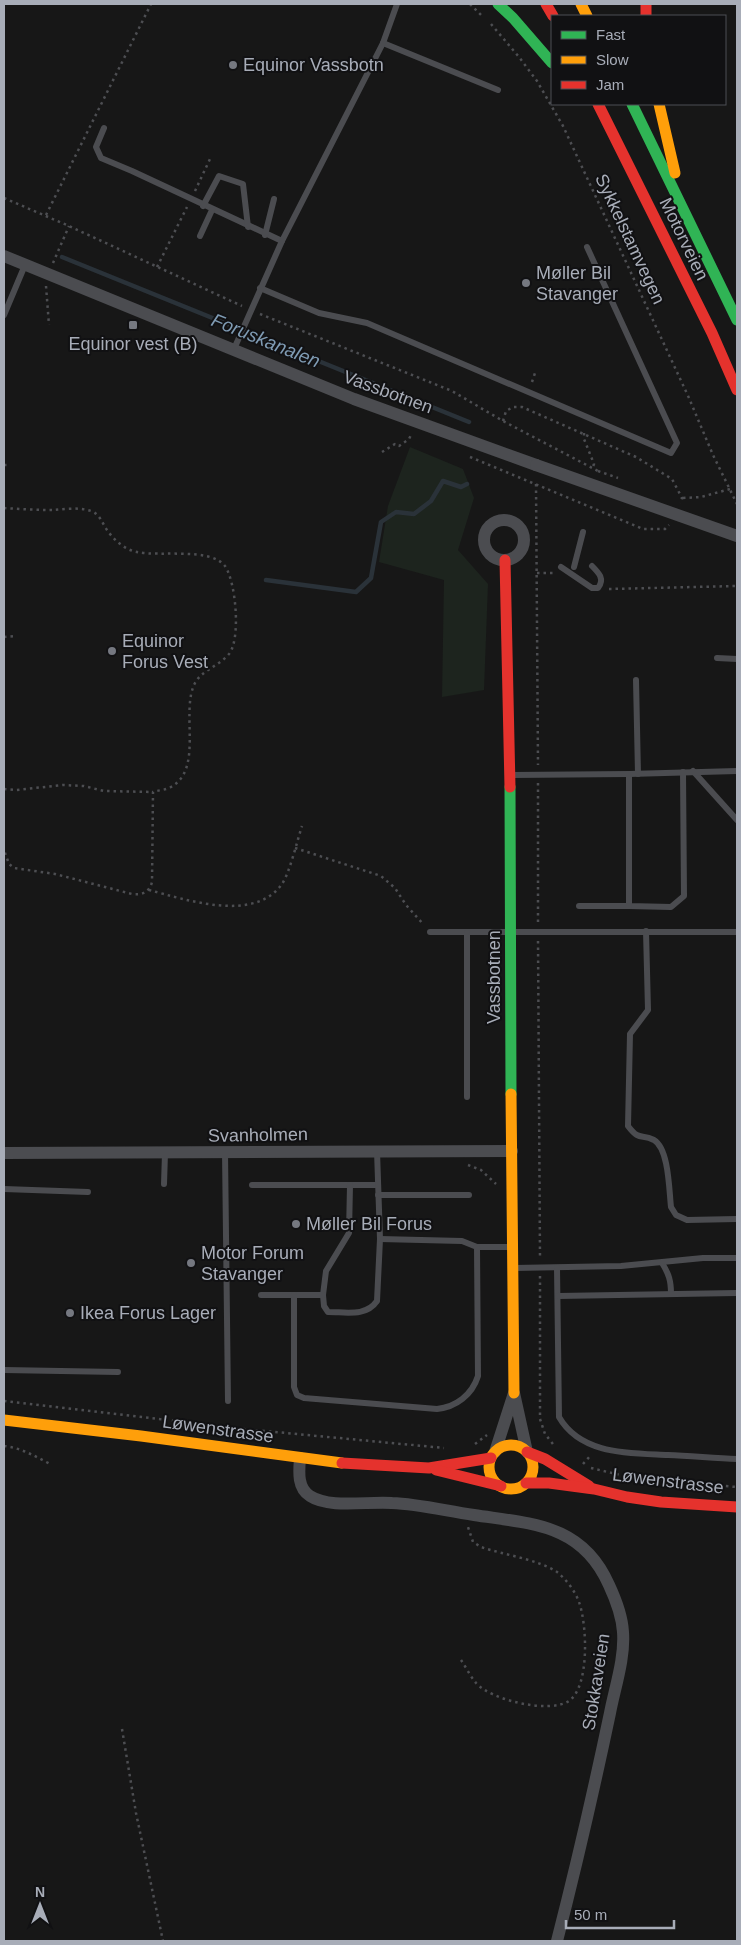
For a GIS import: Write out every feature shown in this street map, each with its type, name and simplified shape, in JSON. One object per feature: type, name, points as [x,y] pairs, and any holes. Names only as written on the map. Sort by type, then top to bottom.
[{"type":"main road","points":[[498,4],[513,18],[551,62]]},
{"type":"main road","points":[[546,4],[552,15]]},
{"type":"main road","name":"Motorveien","points":[[598,105],[737,390]]},
{"type":"main road","name":"Motorveien","points":[[632,105],[737,320]]},
{"type":"main road","points":[[659,105],[673,159],[678,196]]},
{"type":"main road","points":[[627,188],[658,247],[689,288]]},
{"type":"main road","name":"Vassbotnen","points":[[505,560],[510,775],[514,1393]]},
{"type":"main road","name":"Løwenstrasse","points":[[4,1420],[358,1465],[429,1468],[501,1486]]},
{"type":"main road","points":[[514,1445],[527,1452],[533,1467],[531,1476],[526,1483],[510,1489],[501,1486],[495,1481],[489,1466],[493,1455],[501,1448],[514,1445]]},
{"type":"main road","name":"Løwenstrasse","points":[[527,1452],[545,1459],[594,1489]]},
{"type":"main road","name":"Løwenstrasse","points":[[429,1468],[493,1455]]},
{"type":"main road","name":"Løwenstrasse","points":[[526,1483],[549,1483],[594,1489],[661,1502],[737,1507]]},
{"type":"street","name":"Vassbotnen","points":[[4,256],[354,399],[737,536]]},
{"type":"street","name":"Svanholmen","points":[[4,1153],[512,1151]]},
{"type":"street","name":"Vassbotnen","points":[[514,1393],[527,1452]]},
{"type":"street","name":"Vassbotnen","points":[[493,1455],[514,1393]]},
{"type":"street","name":"Stokkaveien","points":[[300,1458],[299,1472],[301,1484],[309,1496],[322,1502],[392,1503],[537,1525],[574,1540],[591,1555],[603,1572],[621,1616],[623,1649],[605,1735],[556,1941]]},
{"type":"lane","points":[[234,349],[282,241],[383,43],[397,4]]},
{"type":"lane","points":[[383,43],[498,90]]},
{"type":"lane","points":[[104,128],[96,147],[101,158],[265,235],[282,241]]},
{"type":"lane","points":[[203,206],[219,176],[243,184],[248,227]]},
{"type":"lane","points":[[265,235],[274,199]]},
{"type":"lane","points":[[200,236],[212,210]]},
{"type":"lane","points":[[260,288],[319,313],[367,324],[384,330],[670,453],[677,443],[587,247]]},
{"type":"lane","points":[[4,315],[25,265]]},
{"type":"lane","points":[[574,566],[583,532]]},
{"type":"lane","points":[[560,570],[592,588],[598,588],[602,583],[601,575],[592,566]]},
{"type":"lane","points":[[717,658],[737,659]]},
{"type":"lane","points":[[636,680],[638,774]]},
{"type":"lane","points":[[693,771],[737,820]]},
{"type":"lane","points":[[510,775],[737,771]]},
{"type":"lane","points":[[579,906],[670,908],[684,896],[683,772]]},
{"type":"lane","points":[[629,774],[629,906]]},
{"type":"lane","points":[[646,931],[648,1010],[630,1034],[628,1126],[635,1135],[655,1140],[664,1150],[671,1207],[676,1215],[687,1220],[737,1220]]},
{"type":"lane","points":[[430,932],[737,932]]},
{"type":"lane","points":[[467,933],[467,1097]]},
{"type":"lane","points":[[350,1185],[349,1233],[326,1271],[322,1295],[324,1306],[328,1312],[362,1312],[372,1309],[377,1301],[380,1239],[377,1151]]},
{"type":"lane","points":[[225,1152],[228,1400]]},
{"type":"lane","points":[[164,1184],[165,1153]]},
{"type":"lane","points":[[252,1185],[377,1185]]},
{"type":"lane","points":[[4,1189],[88,1192]]},
{"type":"lane","points":[[378,1195],[469,1194]]},
{"type":"lane","points":[[380,1239],[462,1241],[477,1247],[512,1247]]},
{"type":"lane","points":[[294,1294],[294,1387],[297,1395],[304,1398],[437,1409],[450,1408],[475,1386],[478,1376],[477,1247]]},
{"type":"lane","points":[[512,1268],[621,1266],[695,1259],[737,1258]]},
{"type":"lane","points":[[662,1263],[671,1280],[671,1294]]},
{"type":"lane","points":[[557,1268],[559,1417],[573,1435],[610,1451],[737,1459]]},
{"type":"lane","points":[[558,1296],[737,1293]]},
{"type":"lane","points":[[261,1295],[322,1295]]},
{"type":"lane","points":[[4,1370],[118,1372]]},
{"type":"path","points":[[46,216],[151,4]]},
{"type":"path","name":"Sykkelstamvegen","points":[[470,4],[497,30],[519,57],[555,111],[690,398],[712,455],[737,504]]},
{"type":"path","points":[[157,267],[210,159]]},
{"type":"path","points":[[4,198],[250,310],[452,391],[598,471]]},
{"type":"path","points":[[53,265],[69,226]]},
{"type":"path","points":[[46,284],[49,325]]},
{"type":"path","points":[[382,452],[395,444],[399,446],[409,439],[412,432]]},
{"type":"path","points":[[584,433],[584,439],[594,464],[592,469]]},
{"type":"path","points":[[4,465],[10,465]]},
{"type":"path","points":[[536,484],[540,1419],[545,1434],[557,1450]]},
{"type":"path","points":[[682,498],[701,497],[730,489]]},
{"type":"path","points":[[4,508],[52,510],[74,508],[91,511],[100,516],[108,531],[121,545],[136,552],[196,555],[214,558],[224,565],[232,581],[236,620],[234,639],[230,652],[220,663],[205,671],[195,683],[190,699],[190,750],[187,764],[182,776],[172,787],[153,792],[104,792],[84,786],[63,785],[16,790],[4,789]]},
{"type":"path","points":[[537,573],[560,570]]},
{"type":"path","points":[[603,592],[607,589],[737,586]]},
{"type":"path","points":[[4,637],[16,636]]},
{"type":"path","points":[[4,850],[9,864],[14,868],[55,874],[140,895],[149,890],[152,882],[153,792]]},
{"type":"path","points":[[149,890],[200,904],[224,906],[258,902],[268,898],[283,882],[302,826]]},
{"type":"path","points":[[295,848],[381,876],[395,888],[406,905],[430,932]]},
{"type":"path","points":[[464,1164],[481,1170],[500,1188]]},
{"type":"path","points":[[4,1401],[452,1449]]},
{"type":"path","points":[[473,1446],[488,1433]]},
{"type":"path","points":[[4,1446],[30,1453],[50,1464]]},
{"type":"path","points":[[579,1465],[637,1479],[737,1487]]},
{"type":"path","points":[[461,1660],[476,1683],[489,1693],[517,1702],[540,1706],[557,1705],[569,1700],[578,1689],[584,1667],[586,1644],[579,1602],[568,1583],[558,1573],[546,1566],[486,1549],[473,1542],[468,1526],[470,1514]]},
{"type":"path","points":[[122,1730],[136,1813],[163,1941]]},
{"type":"shaded area","points":[[410,447],[463,469],[474,498],[458,550],[488,584],[484,690],[442,697],[444,580],[379,562],[388,506]]},
{"type":"waterway","name":"Foruskanalen","points":[[62,257],[469,422]]},
{"type":"waterway","points":[[266,580],[356,592],[371,578],[381,522],[396,512],[414,514],[431,501],[443,481],[461,487],[467,484]]},
{"type":"traffic: fast","points":[[498,4],[513,18],[551,62]]},
{"type":"traffic: fast","points":[[632,105],[737,320]]},
{"type":"traffic: fast","points":[[510,787],[511,1094]]},
{"type":"traffic: slow","points":[[581,4],[586,15]]},
{"type":"traffic: slow","points":[[659,105],[675,173]]},
{"type":"traffic: slow","points":[[511,1094],[514,1393]]},
{"type":"traffic: slow","points":[[4,1420],[342,1463]]},
{"type":"traffic: slow","points":[[511,1445],[523,1449],[529,1455],[533,1467],[529,1479],[523,1485],[511,1489],[499,1485],[493,1479],[489,1467],[493,1455],[499,1449],[511,1445]]},
{"type":"traffic: jam","points":[[546,4],[552,15]]},
{"type":"traffic: jam","points":[[646,4],[646,15]]},
{"type":"traffic: jam","points":[[598,105],[712,333],[737,390]]},
{"type":"traffic: jam","points":[[505,560],[510,787]]},
{"type":"traffic: jam","points":[[527,1452],[545,1459],[589,1486]]},
{"type":"traffic: jam","points":[[342,1463],[429,1468],[491,1458]]},
{"type":"traffic: jam","points":[[436,1470],[501,1486]]},
{"type":"traffic: jam","points":[[526,1483],[549,1483],[594,1489],[627,1497],[661,1502],[737,1507]]},
{"type":"place","name":"Equinor Vassbotn","points":[[233,65]]},
{"type":"place","name":"Møller Bil Stavanger","points":[[526,283]]},
{"type":"place","name":"Equinor vest (B)","points":[[133,325]]},
{"type":"place","name":"Equinor Forus Vest","points":[[112,651]]},
{"type":"place","name":"Møller Bil Forus","points":[[296,1224]]},
{"type":"place","name":"Motor Forum Stavanger","points":[[191,1263]]},
{"type":"place","name":"Ikea Forus Lager","points":[[70,1313]]}]
